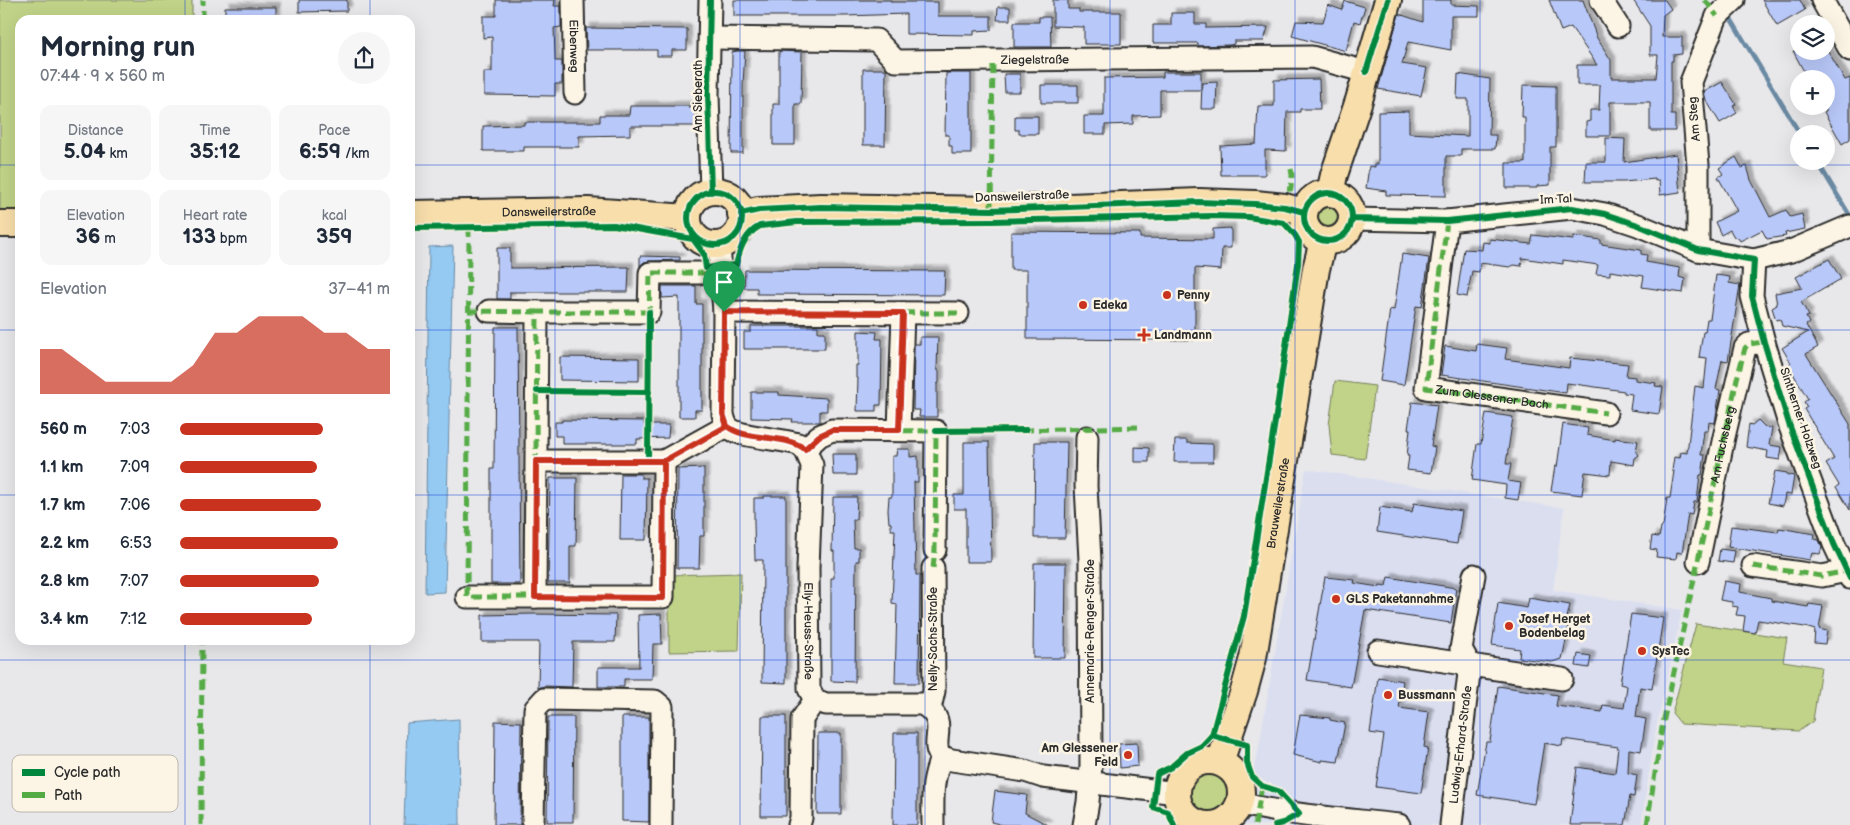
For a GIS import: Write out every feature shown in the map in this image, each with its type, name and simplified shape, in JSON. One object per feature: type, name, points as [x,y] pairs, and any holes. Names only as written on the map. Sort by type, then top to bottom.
[{"type":"main road","points":[[1330,193],[1334,174],[1388,0]]},
{"type":"main road","points":[[711,192],[727,194],[739,206],[742,214],[739,230],[734,237],[719,245],[712,245],[697,239],[692,233],[688,218],[692,204],[697,198],[711,192]]},
{"type":"main road","points":[[1323,193],[1330,193],[1344,199],[1351,211],[1352,219],[1346,234],[1331,241],[1323,241],[1310,234],[1306,228],[1304,212],[1310,200],[1323,193]]},
{"type":"main road","name":"Dansweilerstraße","points":[[742,214],[759,210],[821,208],[991,210],[1199,202],[1255,204],[1285,207],[1304,212]]},
{"type":"main road","name":"Dansweilerstraße","points":[[415,214],[588,211],[688,218]]},
{"type":"main road","points":[[0,224],[15,224]]},
{"type":"main road","name":"Brauweilerstraße","points":[[1220,762],[1244,692],[1253,658],[1314,276],[1323,241]]},
{"type":"main road","points":[[1208,760],[1220,762],[1236,774],[1240,784],[1241,794],[1239,803],[1236,811],[1222,822],[1197,824],[1181,808],[1177,793],[1179,781],[1186,770],[1196,763],[1208,760]]},
{"type":"street","name":"Eibenweg","points":[[573,0],[575,94]]},
{"type":"street","name":"Am Sieberath","points":[[710,0],[708,94],[711,192]]},
{"type":"street","points":[[1601,0],[1618,26]]},
{"type":"street","name":"Am Steg","points":[[1698,250],[1698,165],[1690,82],[1717,16],[1734,0]]},
{"type":"street","points":[[1822,0],[1850,50]]},
{"type":"street","name":"Ziegelstraße","points":[[710,38],[876,40],[896,61],[1312,58],[1366,72]]},
{"type":"street","name":"Im Tal","points":[[1352,219],[1447,221],[1572,208],[1605,214],[1638,225],[1698,250],[1754,260],[1791,251],[1848,227]]},
{"type":"street","name":"Zum Glessener Bach","points":[[1447,221],[1426,388],[1606,413]]},
{"type":"street","points":[[719,245],[724,312],[723,414],[727,426],[736,432],[791,442],[805,449],[819,436],[832,430],[899,430],[903,313]]},
{"type":"street","name":"Sintherner Holzweg","points":[[1753,566],[1822,576],[1848,574],[1834,544],[1789,424],[1764,342],[1752,296],[1754,260]]},
{"type":"street","points":[[489,311],[649,312],[650,273],[699,273]]},
{"type":"street","points":[[535,597],[537,312]]},
{"type":"street","points":[[724,312],[958,313]]},
{"type":"street","name":"Am Fuchsberg","points":[[1698,562],[1745,348],[1749,344],[1764,342]]},
{"type":"street","points":[[536,461],[664,461],[727,426]]},
{"type":"street","name":"Nelly-Sachs-Straße","points":[[899,430],[936,431],[934,691],[930,709]]},
{"type":"street","name":"Annemarie-Renger-Straße","points":[[1084,825],[1090,783],[1090,560],[1086,486],[1086,438]]},
{"type":"street","name":"Elly-Heuss-Straße","points":[[805,449],[812,465],[808,568],[809,689],[815,700]]},
{"type":"street","points":[[467,597],[663,598],[664,461]]},
{"type":"street","name":"Ludwig-Erhard-Straße","points":[[1451,825],[1470,665],[1461,649],[1474,575]]},
{"type":"street","points":[[1378,651],[1562,679]]},
{"type":"street","points":[[534,825],[535,709],[544,699],[655,701],[662,707],[661,825]]},
{"type":"street","points":[[799,825],[801,818],[802,719],[815,700],[826,704],[922,704],[930,709],[938,720],[938,750],[942,756],[952,760],[1025,772],[1043,777],[1177,793]]},
{"type":"street","points":[[933,825],[933,786],[935,772],[942,756]]},
{"type":"street","points":[[1239,803],[1266,809],[1399,825]]},
{"type":"shaded area","points":[[1306,469],[1564,508],[1553,590],[1682,610],[1655,733],[1641,825],[1235,825],[1257,758]]},
{"type":"green space","points":[[0,0],[192,0],[192,15],[15,15],[15,215],[0,216]]},
{"type":"green space","points":[[1329,204],[1338,208],[1342,217],[1338,226],[1329,230],[1320,226],[1316,217],[1320,208]]},
{"type":"green space","points":[[1335,381],[1375,386],[1365,459],[1332,455],[1329,425]]},
{"type":"green space","points":[[741,573],[739,651],[669,652],[669,575]]},
{"type":"green space","points":[[1696,624],[1787,638],[1783,661],[1821,667],[1813,721],[1799,731],[1681,724],[1672,713]]},
{"type":"green space","points":[[1203,768],[1213,768],[1225,775],[1232,787],[1232,797],[1225,809],[1213,816],[1203,816],[1195,812],[1188,805],[1184,797],[1184,787],[1188,779],[1195,772]]},
{"type":"water","points":[[453,246],[445,592],[425,593],[429,247]]},
{"type":"water","points":[[459,719],[460,825],[404,825],[407,723]]},
{"type":"building","points":[[299,0],[347,0],[347,11],[299,12]]},
{"type":"building","points":[[496,0],[555,0],[554,6],[561,6],[561,27],[554,28],[555,61],[562,61],[562,84],[555,84],[555,96],[484,95],[484,72],[492,72],[492,37],[483,38],[483,16],[496,16]]},
{"type":"building","points":[[734,0],[891,0],[891,2],[938,2],[938,16],[991,16],[991,30],[974,31],[974,35],[906,34],[906,14],[734,16]]},
{"type":"building","points":[[1053,0],[1068,0],[1068,9],[1079,9],[1079,12],[1121,12],[1121,44],[1084,44],[1084,27],[1053,26]]},
{"type":"building","points":[[1423,0],[1451,0],[1451,5],[1479,6],[1479,16],[1451,16],[1451,50],[1408,42],[1402,64],[1427,68],[1421,96],[1378,89],[1399,14],[1423,22]]},
{"type":"building","points":[[1549,0],[1583,0],[1597,38],[1611,60],[1611,78],[1656,78],[1658,55],[1650,55],[1650,26],[1633,0],[1665,0],[1671,9],[1663,15],[1662,37],[1682,37],[1682,54],[1673,55],[1673,61],[1671,61],[1671,115],[1675,115],[1675,131],[1650,131],[1650,102],[1610,102],[1610,136],[1586,136],[1586,122],[1590,121],[1590,110],[1599,110],[1600,85],[1577,85],[1577,65],[1597,65],[1571,27],[1561,31]]},
{"type":"building","points":[[1762,0],[1800,0],[1805,10],[1796,15],[1790,15],[1790,19],[1777,26]]},
{"type":"building","points":[[1345,1],[1365,7],[1360,23],[1354,21],[1346,51],[1292,36],[1296,21],[1323,22],[1328,5],[1342,10]]},
{"type":"building","points":[[225,7],[276,7],[276,15],[225,15]]},
{"type":"building","points":[[998,7],[1010,7],[1010,20],[997,20]]},
{"type":"building","points":[[1171,13],[1195,13],[1195,24],[1206,24],[1206,28],[1268,27],[1264,41],[1234,41],[1234,44],[1230,45],[1198,46],[1198,43],[1153,43],[1153,25],[1171,25]]},
{"type":"building","points":[[1039,17],[1050,17],[1051,47],[1014,47],[1014,22],[1039,22]]},
{"type":"building","points":[[586,28],[687,29],[687,50],[672,50],[672,56],[657,56],[657,50],[587,50]]},
{"type":"building","points":[[745,51],[743,153],[731,153],[732,52]]},
{"type":"building","points":[[779,51],[802,52],[801,104],[795,104],[795,145],[773,145],[773,104],[779,104]]},
{"type":"building","points":[[1798,60],[1833,60],[1845,80],[1850,78],[1850,139],[1842,144],[1835,132],[1835,125],[1831,125],[1826,115],[1835,115],[1835,70],[1803,70]]},
{"type":"building","points":[[863,69],[886,69],[885,145],[863,145]]},
{"type":"building","points":[[1163,72],[1201,72],[1201,90],[1160,90],[1160,115],[1133,116],[1133,124],[1105,125],[1105,134],[1084,134],[1084,116],[1104,116],[1104,78],[1163,77]]},
{"type":"building","points":[[946,73],[971,73],[971,154],[952,154],[952,146],[949,146],[949,135],[945,135]]},
{"type":"building","points":[[1004,74],[1020,74],[1020,92],[1005,92]]},
{"type":"building","points":[[1458,74],[1490,79],[1489,135],[1496,135],[1495,149],[1461,149],[1461,156],[1446,156],[1446,196],[1386,195],[1386,191],[1366,188],[1369,166],[1375,167],[1375,164],[1378,164],[1378,112],[1409,111],[1409,133],[1468,136],[1468,99],[1457,99]]},
{"type":"building","points":[[1319,79],[1320,109],[1300,109],[1300,112],[1287,112],[1286,151],[1265,150],[1265,175],[1221,175],[1220,146],[1256,144],[1258,106],[1274,106],[1274,80]]},
{"type":"building","points":[[1217,82],[1216,109],[1201,109],[1202,83]]},
{"type":"building","points":[[1722,82],[1736,104],[1733,106],[1737,113],[1720,123],[1706,100],[1704,92]]},
{"type":"building","points":[[1041,85],[1078,85],[1078,103],[1041,103]]},
{"type":"building","points":[[1523,85],[1556,86],[1556,147],[1550,147],[1550,185],[1537,186],[1537,188],[1506,188],[1506,163],[1525,163],[1525,117],[1522,117]]},
{"type":"building","points":[[630,106],[689,106],[689,108],[696,108],[696,126],[630,126],[630,135],[579,136],[579,147],[524,147],[524,151],[483,151],[483,126],[524,125],[524,122],[600,122],[600,115],[629,115]]},
{"type":"building","points":[[1015,116],[1038,116],[1038,134],[1019,134],[1019,130],[1015,130]]},
{"type":"building","points":[[1606,138],[1625,139],[1624,162],[1676,154],[1680,192],[1660,195],[1659,180],[1655,181],[1655,179],[1624,182],[1585,182],[1586,162],[1606,162]]},
{"type":"building","points":[[1736,157],[1742,168],[1747,166],[1751,180],[1770,217],[1786,210],[1790,217],[1802,214],[1805,229],[1785,233],[1786,236],[1767,239],[1762,230],[1740,241],[1734,237],[1730,230],[1721,235],[1715,222],[1737,211],[1718,177],[1723,174],[1719,168]]},
{"type":"building","name":"Edeka","points":[[1231,228],[1231,248],[1222,248],[1221,270],[1195,268],[1195,340],[1027,339],[1027,270],[1011,270],[1011,232],[1140,233],[1140,238],[1213,239],[1213,229]]},
{"type":"building","points":[[1533,235],[1573,240],[1574,236],[1601,240],[1601,244],[1641,250],[1641,254],[1647,255],[1646,262],[1680,268],[1679,277],[1685,279],[1683,293],[1642,287],[1644,276],[1610,271],[1610,275],[1596,274],[1598,265],[1563,260],[1563,264],[1522,258],[1521,266],[1514,265],[1510,267],[1480,263],[1479,272],[1472,271],[1467,297],[1457,295],[1464,249],[1482,250],[1483,242],[1490,243],[1490,239],[1531,244]]},
{"type":"building","points":[[497,248],[510,248],[510,268],[629,267],[628,292],[510,292],[510,299],[497,299]]},
{"type":"building","points":[[1402,254],[1429,258],[1422,307],[1416,306],[1404,385],[1380,381],[1390,309],[1394,310]]},
{"type":"building","points":[[640,256],[680,257],[680,260],[650,261],[644,262],[640,266]]},
{"type":"building","points":[[1829,259],[1841,279],[1801,302],[1809,316],[1806,317],[1809,323],[1806,325],[1818,347],[1806,354],[1850,424],[1850,510],[1836,487],[1839,485],[1826,464],[1834,459],[1804,409],[1807,407],[1804,402],[1808,399],[1788,365],[1791,363],[1782,348],[1808,332],[1782,326],[1780,319],[1776,320],[1772,308],[1777,305],[1775,293],[1802,288],[1796,277]]},
{"type":"building","points":[[745,270],[945,271],[944,295],[757,294],[757,288],[744,288]]},
{"type":"building","points":[[1716,275],[1730,277],[1729,283],[1740,285],[1728,361],[1722,360],[1716,389],[1720,390],[1715,423],[1709,422],[1708,431],[1704,431],[1701,455],[1705,455],[1702,475],[1700,475],[1697,502],[1694,502],[1692,515],[1688,514],[1682,553],[1677,552],[1676,559],[1656,557],[1657,550],[1650,549],[1652,536],[1659,537],[1663,526],[1667,498],[1670,498],[1674,457],[1680,458],[1681,452],[1687,453],[1695,386],[1704,388],[1707,358],[1699,357],[1703,332],[1705,332],[1707,319],[1710,319]]},
{"type":"building","points":[[662,286],[696,286],[696,304],[702,304],[702,410],[695,410],[695,417],[679,417],[679,297],[662,298]]},
{"type":"building","points":[[751,326],[818,326],[818,332],[825,332],[825,349],[744,349],[744,332],[751,332]]},
{"type":"building","points":[[495,327],[518,327],[520,584],[491,584],[491,469],[494,469]]},
{"type":"building","points":[[858,331],[877,332],[876,339],[882,339],[881,405],[876,405],[876,411],[857,411],[858,378],[856,378],[856,365],[858,365]]},
{"type":"building","points":[[920,337],[938,337],[937,370],[939,370],[939,383],[937,384],[937,417],[919,417],[920,410],[913,410],[914,344],[920,344]]},
{"type":"building","points":[[1477,344],[1507,348],[1505,359],[1569,368],[1570,358],[1628,364],[1626,376],[1635,377],[1635,380],[1656,383],[1655,386],[1663,387],[1659,414],[1630,410],[1632,394],[1624,393],[1624,391],[1567,383],[1566,393],[1441,375],[1445,346],[1476,351]]},
{"type":"building","points":[[560,357],[639,358],[639,381],[560,380]]},
{"type":"building","points":[[751,392],[779,392],[779,395],[827,398],[827,411],[820,411],[820,422],[792,422],[793,419],[751,418]]},
{"type":"building","points":[[1412,402],[1437,405],[1431,446],[1435,447],[1431,473],[1407,470],[1410,429],[1408,429]]},
{"type":"building","points":[[1486,413],[1513,417],[1506,464],[1511,464],[1508,481],[1521,483],[1518,500],[1505,498],[1506,485],[1472,480],[1477,444],[1481,444]]},
{"type":"building","points":[[562,420],[644,421],[644,425],[669,425],[668,438],[637,439],[637,444],[562,444],[562,436],[555,436],[555,422],[562,422]]},
{"type":"building","points":[[1758,420],[1765,427],[1772,428],[1769,445],[1782,447],[1780,460],[1767,458],[1768,451],[1746,447],[1749,424],[1752,425]]},
{"type":"building","points":[[1563,424],[1588,428],[1587,435],[1615,440],[1615,438],[1638,441],[1636,451],[1639,455],[1635,458],[1634,465],[1611,461],[1610,475],[1585,472],[1582,495],[1551,491],[1555,466],[1557,467]]},
{"type":"building","points":[[1175,440],[1187,440],[1187,443],[1213,444],[1213,462],[1174,462]]},
{"type":"building","points":[[964,442],[989,442],[991,562],[966,562],[966,509],[954,509],[954,495],[964,495]]},
{"type":"building","points":[[1035,442],[1067,442],[1065,538],[1034,538]]},
{"type":"building","points":[[1135,447],[1149,448],[1149,462],[1135,462]]},
{"type":"building","points":[[897,449],[910,449],[910,457],[918,456],[918,482],[914,482],[916,575],[920,575],[919,683],[895,683],[897,604],[892,603],[895,530],[891,530],[888,510],[889,497],[892,497],[892,456],[896,456]]},
{"type":"building","points":[[832,454],[856,454],[856,475],[833,475]]},
{"type":"building","points":[[704,468],[704,536],[700,536],[699,568],[677,568],[678,469]]},
{"type":"building","points":[[1775,471],[1794,476],[1791,495],[1785,494],[1783,506],[1768,503]]},
{"type":"building","points":[[621,474],[641,474],[641,478],[647,478],[646,540],[620,540]]},
{"type":"building","points":[[550,478],[577,478],[576,546],[570,546],[570,583],[548,583]]},
{"type":"building","points":[[764,496],[786,496],[786,683],[762,682],[763,560],[755,560],[754,498],[764,498]]},
{"type":"building","points":[[833,497],[857,497],[856,520],[853,520],[854,548],[859,548],[859,561],[856,561],[855,682],[831,681],[831,578],[834,578],[834,551],[832,551]]},
{"type":"building","points":[[1414,503],[1462,511],[1457,544],[1377,532],[1380,507],[1412,512]]},
{"type":"building","points":[[1731,526],[1778,532],[1779,528],[1815,534],[1814,539],[1819,540],[1822,547],[1820,554],[1812,553],[1810,560],[1728,547]]},
{"type":"building","points":[[1720,549],[1735,551],[1733,563],[1718,561]]},
{"type":"building","points":[[1034,563],[1066,563],[1065,658],[1033,658]]},
{"type":"building","points":[[1325,577],[1355,580],[1354,583],[1379,587],[1380,585],[1386,586],[1388,577],[1456,588],[1451,623],[1365,610],[1351,687],[1307,680]]},
{"type":"building","points":[[1724,581],[1741,584],[1740,592],[1771,598],[1772,601],[1808,607],[1809,604],[1823,606],[1819,629],[1827,631],[1825,644],[1814,643],[1815,630],[1805,627],[1758,620],[1755,633],[1743,631],[1745,616],[1736,615],[1738,607],[1732,606],[1732,602],[1720,600]]},
{"type":"building","points":[[1529,598],[1570,605],[1565,626],[1569,626],[1562,659],[1552,662],[1519,658],[1520,649],[1492,645],[1498,603],[1527,608]]},
{"type":"building","points":[[661,614],[662,644],[653,644],[652,679],[624,679],[624,687],[598,687],[598,667],[639,667],[638,615]]},
{"type":"building","points":[[1631,614],[1663,618],[1652,689],[1640,687],[1636,717],[1646,719],[1641,751],[1629,749],[1628,773],[1637,775],[1634,797],[1630,796],[1625,825],[1570,825],[1577,767],[1615,773],[1618,747],[1563,739],[1562,746],[1544,743],[1534,804],[1477,795],[1486,742],[1490,742],[1498,686],[1558,695],[1556,706],[1602,712],[1603,705],[1624,708],[1627,686],[1620,684]]},
{"type":"building","points":[[482,615],[616,615],[615,642],[573,642],[572,687],[544,686],[538,688],[539,642],[482,642]]},
{"type":"building","points":[[1578,654],[1591,656],[1589,668],[1576,666]]},
{"type":"building","points":[[1378,677],[1403,681],[1399,708],[1429,712],[1424,747],[1428,748],[1421,793],[1376,787],[1384,735],[1370,733]]},
{"type":"building","points":[[1300,715],[1330,718],[1330,720],[1345,723],[1338,762],[1322,760],[1322,762],[1293,755]]},
{"type":"building","points":[[762,716],[786,716],[786,816],[761,816]]},
{"type":"building","points":[[548,717],[574,717],[573,822],[547,822]]},
{"type":"building","points":[[622,717],[649,717],[649,822],[622,821]]},
{"type":"building","points":[[495,721],[521,722],[520,825],[494,825]]},
{"type":"building","points":[[818,733],[841,733],[841,814],[817,814]]},
{"type":"building","points":[[894,733],[917,733],[917,825],[893,825]]},
{"type":"building","name":"Am Glessener Feld","points":[[1137,743],[1138,766],[1120,768],[1119,744]]},
{"type":"building","points":[[995,791],[1027,795],[1025,813],[1048,825],[1003,825],[991,822]]},
{"type":"waterway","points":[[1728,14],[1795,125]]},
{"type":"waterway","points":[[1822,170],[1850,216]]},
{"type":"marked path","points":[[203,0],[203,15]]},
{"type":"marked path","points":[[1705,0],[1717,16]]},
{"type":"marked path","points":[[991,210],[993,60]]},
{"type":"marked path","points":[[1287,189],[1291,189],[1291,169]]},
{"type":"marked path","points":[[1447,221],[1426,388],[1606,413]]},
{"type":"marked path","points":[[469,227],[467,597],[535,597]]},
{"type":"marked path","points":[[649,316],[650,273],[707,273],[706,268]]},
{"type":"marked path","points":[[468,311],[537,312]]},
{"type":"marked path","points":[[536,461],[664,461],[663,597],[535,597],[537,312],[649,312]]},
{"type":"marked path","points":[[724,312],[958,313]]},
{"type":"marked path","points":[[899,430],[903,313]]},
{"type":"marked path","points":[[1647,825],[1662,728],[1737,379],[1745,348],[1749,344],[1764,342]]},
{"type":"marked path","points":[[664,461],[727,426]]},
{"type":"marked path","points":[[1023,430],[1138,427]]},
{"type":"marked path","points":[[805,449],[819,436],[832,430],[941,431]]},
{"type":"marked path","points":[[933,568],[935,550],[936,431]]},
{"type":"marked path","points":[[1753,566],[1822,576],[1847,571]]},
{"type":"marked path","points":[[201,825],[202,645]]},
{"type":"marked path","points":[[1255,825],[1262,786]]},
{"type":"cycle path","points":[[710,0],[708,94],[711,192]]},
{"type":"cycle path","points":[[1366,72],[1388,0]]},
{"type":"cycle path","points":[[715,191],[725,193],[734,199],[740,208],[742,218],[740,228],[734,237],[725,243],[715,245],[705,243],[696,237],[690,228],[688,218],[690,208],[696,199],[705,193],[715,191]]},
{"type":"cycle path","points":[[1323,193],[1333,193],[1345,200],[1352,212],[1352,217],[1352,222],[1345,234],[1333,241],[1323,241],[1315,237],[1308,230],[1304,222],[1304,212],[1308,204],[1315,197],[1323,193]]},
{"type":"cycle path","points":[[741,214],[759,210],[821,207],[991,210],[1199,202],[1255,204],[1285,207],[1304,212]]},
{"type":"cycle path","points":[[1352,219],[1447,221],[1572,208],[1605,214],[1638,225],[1698,250],[1754,260],[1752,296],[1764,342],[1789,424],[1834,544],[1850,578]]},
{"type":"cycle path","points":[[415,228],[614,225],[693,239],[704,254],[706,268],[736,265],[739,253],[747,237],[760,226],[797,222],[992,221],[1213,216],[1248,217],[1284,223],[1299,242],[1298,264],[1244,616],[1212,735],[1202,746],[1187,753],[1171,767],[1157,774],[1153,807],[1168,812],[1174,825]]},
{"type":"cycle path","points":[[648,461],[649,312]]},
{"type":"cycle path","points":[[537,391],[649,392]]},
{"type":"cycle path","points":[[936,431],[1026,430]]},
{"type":"cycle path","points":[[1212,735],[1247,745],[1247,763],[1252,777],[1262,786],[1278,791],[1299,814],[1283,823],[1275,825]]},
{"type":"place","name":"Penny","points":[[1167,295]]},
{"type":"place","name":"Edeka","points":[[1083,305]]},
{"type":"place","name":"Landmann","points":[[1144,335]]},
{"type":"place","name":"GLS Paketannahme","points":[[1336,599]]},
{"type":"place","name":"Josef Herget Bodenbelag","points":[[1509,626]]},
{"type":"place","name":"SysTec","points":[[1642,651]]},
{"type":"place","name":"Bussmann","points":[[1388,695]]},
{"type":"place","name":"Am Glessener Feld","points":[[1128,755]]},
{"type":"route","points":[[724,312],[723,414],[727,426],[664,461],[536,461],[535,597],[663,598],[664,461],[727,426],[736,432],[791,442],[805,449],[819,436],[832,430],[899,430],[903,313],[724,312]]}]
